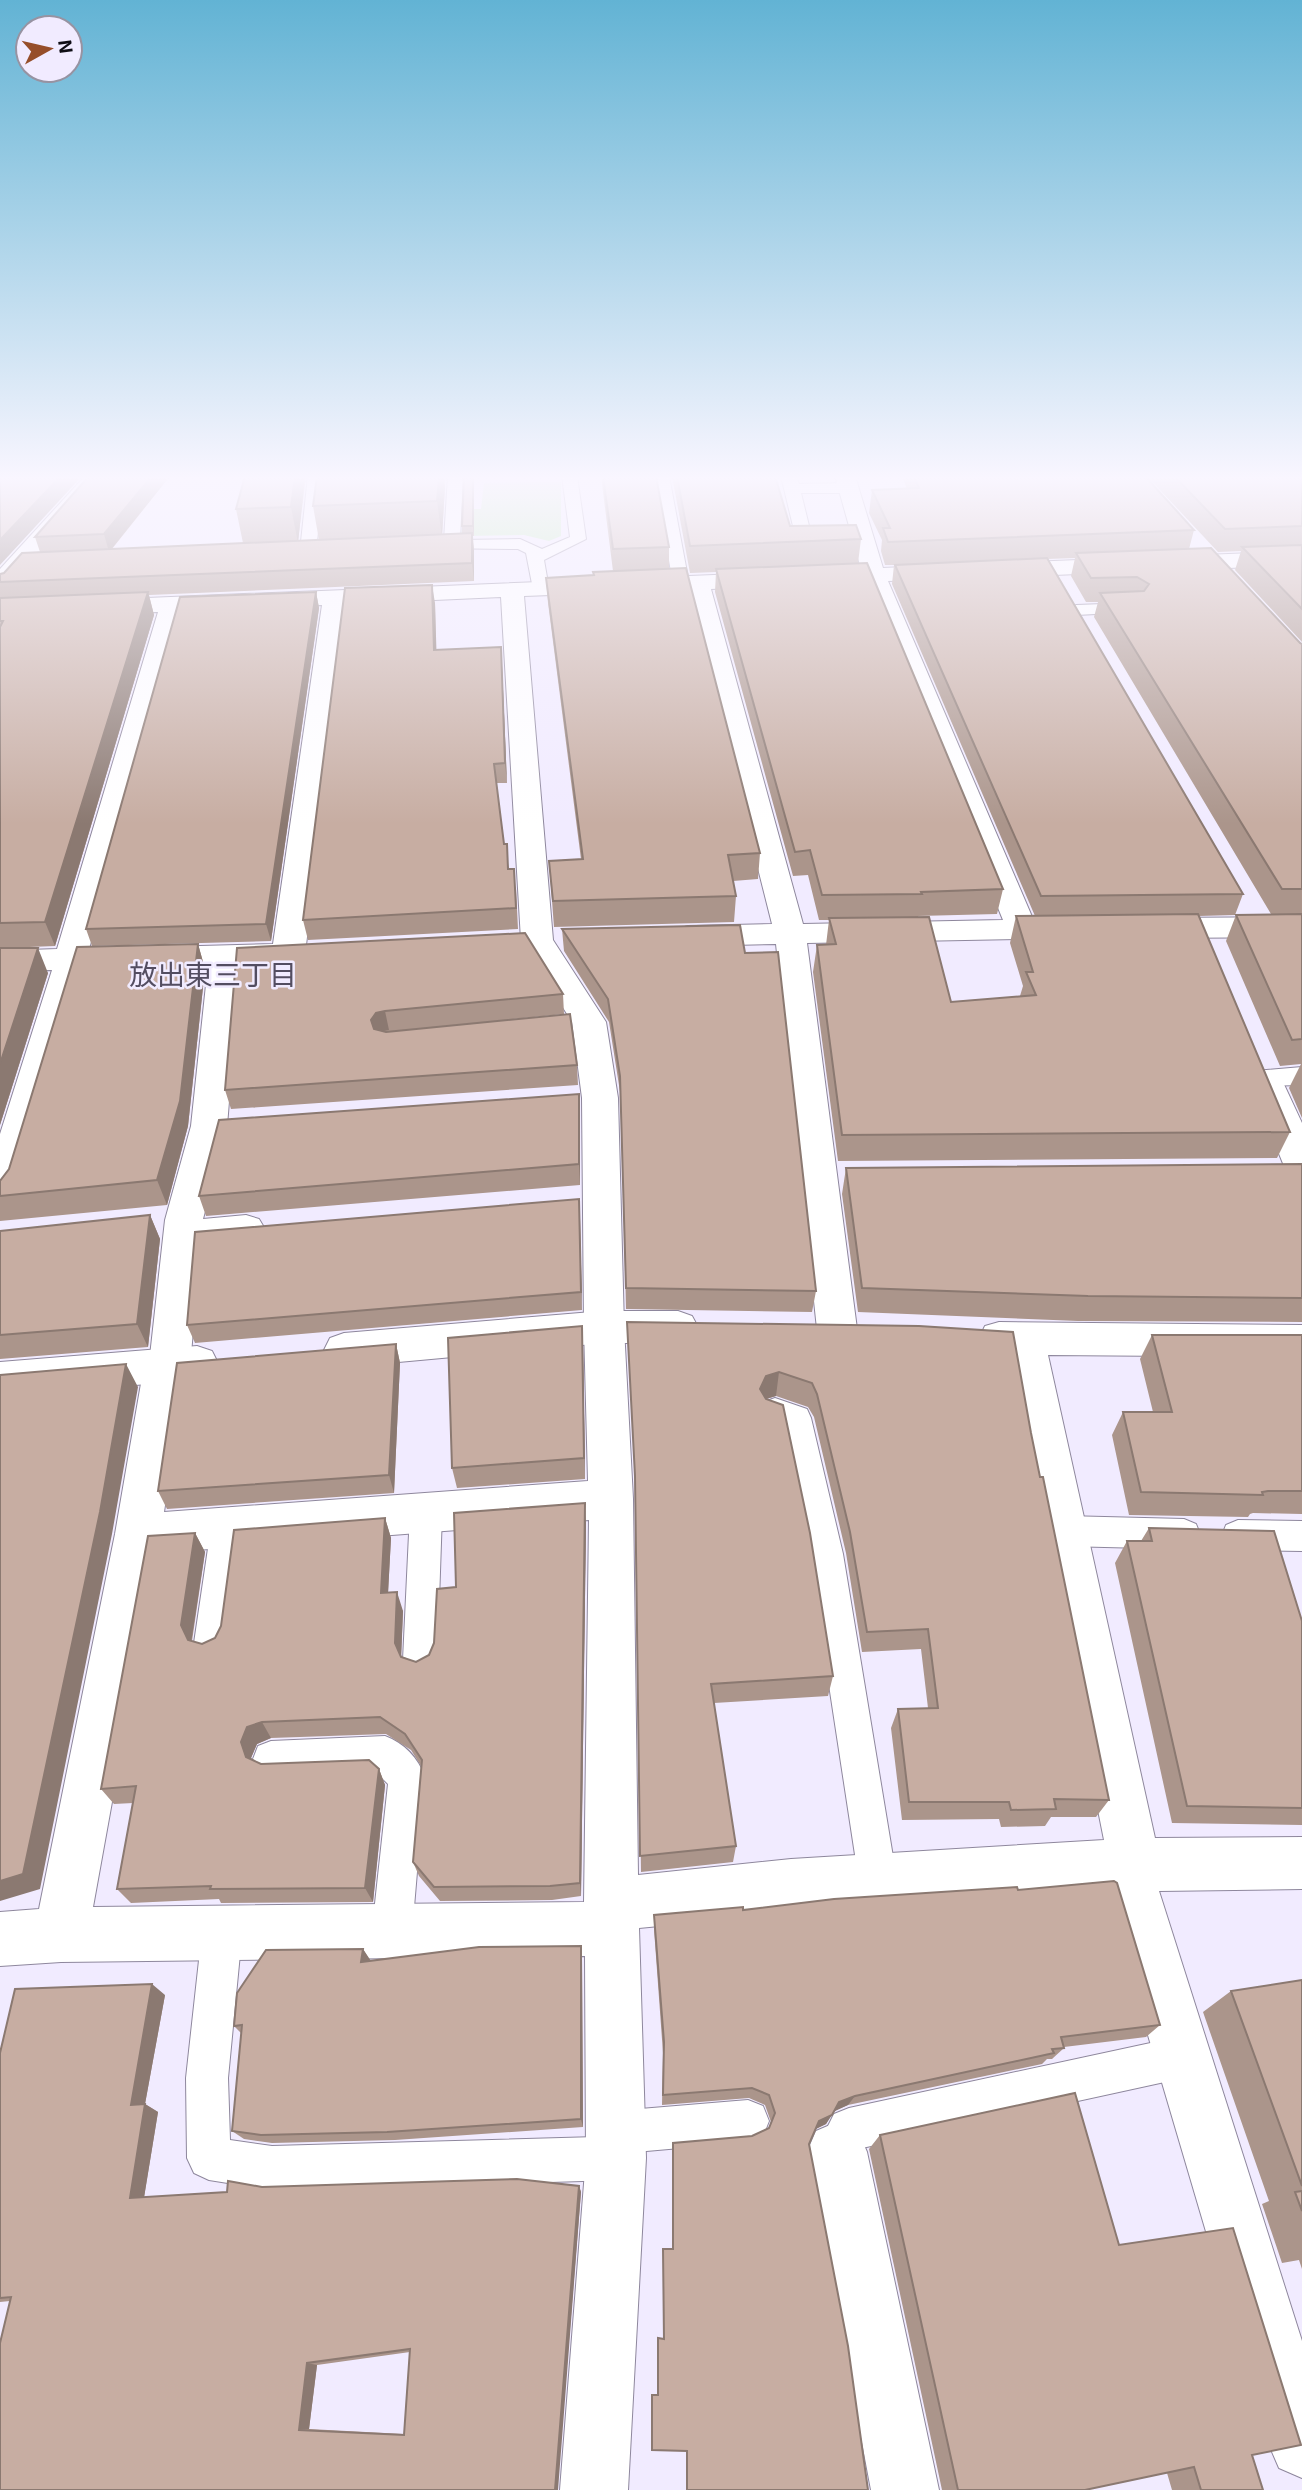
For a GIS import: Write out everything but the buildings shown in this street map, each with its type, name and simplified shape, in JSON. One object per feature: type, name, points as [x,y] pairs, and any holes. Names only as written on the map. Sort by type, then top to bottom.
[{"type":"street","points":[[0,611],[456,592]]},
{"type":"street","points":[[512,592],[541,940],[576,1023],[587,1099],[583,1200],[604,1326],[611,1499],[612,1916],[616,2145],[594,2490]]},
{"type":"street","points":[[692,592],[790,933],[833,1178],[838,1329]]},
{"type":"street","points":[[881,592],[1022,929]]},
{"type":"street","points":[[1066,592],[1090,634]]},
{"type":"street","points":[[0,961],[302,953],[335,597]]},
{"type":"street","points":[[0,1192],[72,958],[74,940],[172,605]]},
{"type":"street","points":[[657,937],[1105,928],[1207,940],[1253,915],[1302,927]]},
{"type":"street","points":[[61,1935],[138,1534],[167,1366],[183,1227],[222,1125],[225,956]]},
{"type":"street","points":[[1259,1064],[1292,1172]]},
{"type":"street","points":[[144,1224],[183,1227],[278,1227]]},
{"type":"street","points":[[305,1353],[604,1326],[710,1328]]},
{"type":"street","points":[[968,1336],[1024,1339],[1302,1341]]},
{"type":"street","points":[[1024,1339],[1065,1531],[1130,1865],[1183,2057],[1302,2445]]},
{"type":"street","points":[[0,1379],[237,1360]]},
{"type":"street","points":[[138,1534],[611,1499]]},
{"type":"street","points":[[0,1939],[61,1935],[392,1931],[612,1916],[878,1881],[1130,1865],[1302,1863]]},
{"type":"street","points":[[838,2152],[905,2490]]},
{"type":"lane","points":[[1076,610],[1131,608]]},
{"type":"lane","points":[[1259,1064],[1302,1076]]},
{"type":"lane","points":[[775,1411],[796,1418],[826,1554],[878,1881]]},
{"type":"lane","points":[[420,1660],[426,1513]]},
{"type":"lane","points":[[211,1643],[227,1528]]},
{"type":"lane","points":[[1065,1531],[1302,1536]]},
{"type":"lane","points":[[271,1759],[385,1754],[407,1777],[392,1931]]},
{"type":"lane","points":[[222,1933],[208,2078],[209,2158],[272,2168],[616,2145],[748,2121]]},
{"type":"lane","points":[[838,2152],[849,2129],[1183,2057]]},
{"type":"district","name":"放出東三丁目","points":[[213,974]]}]
